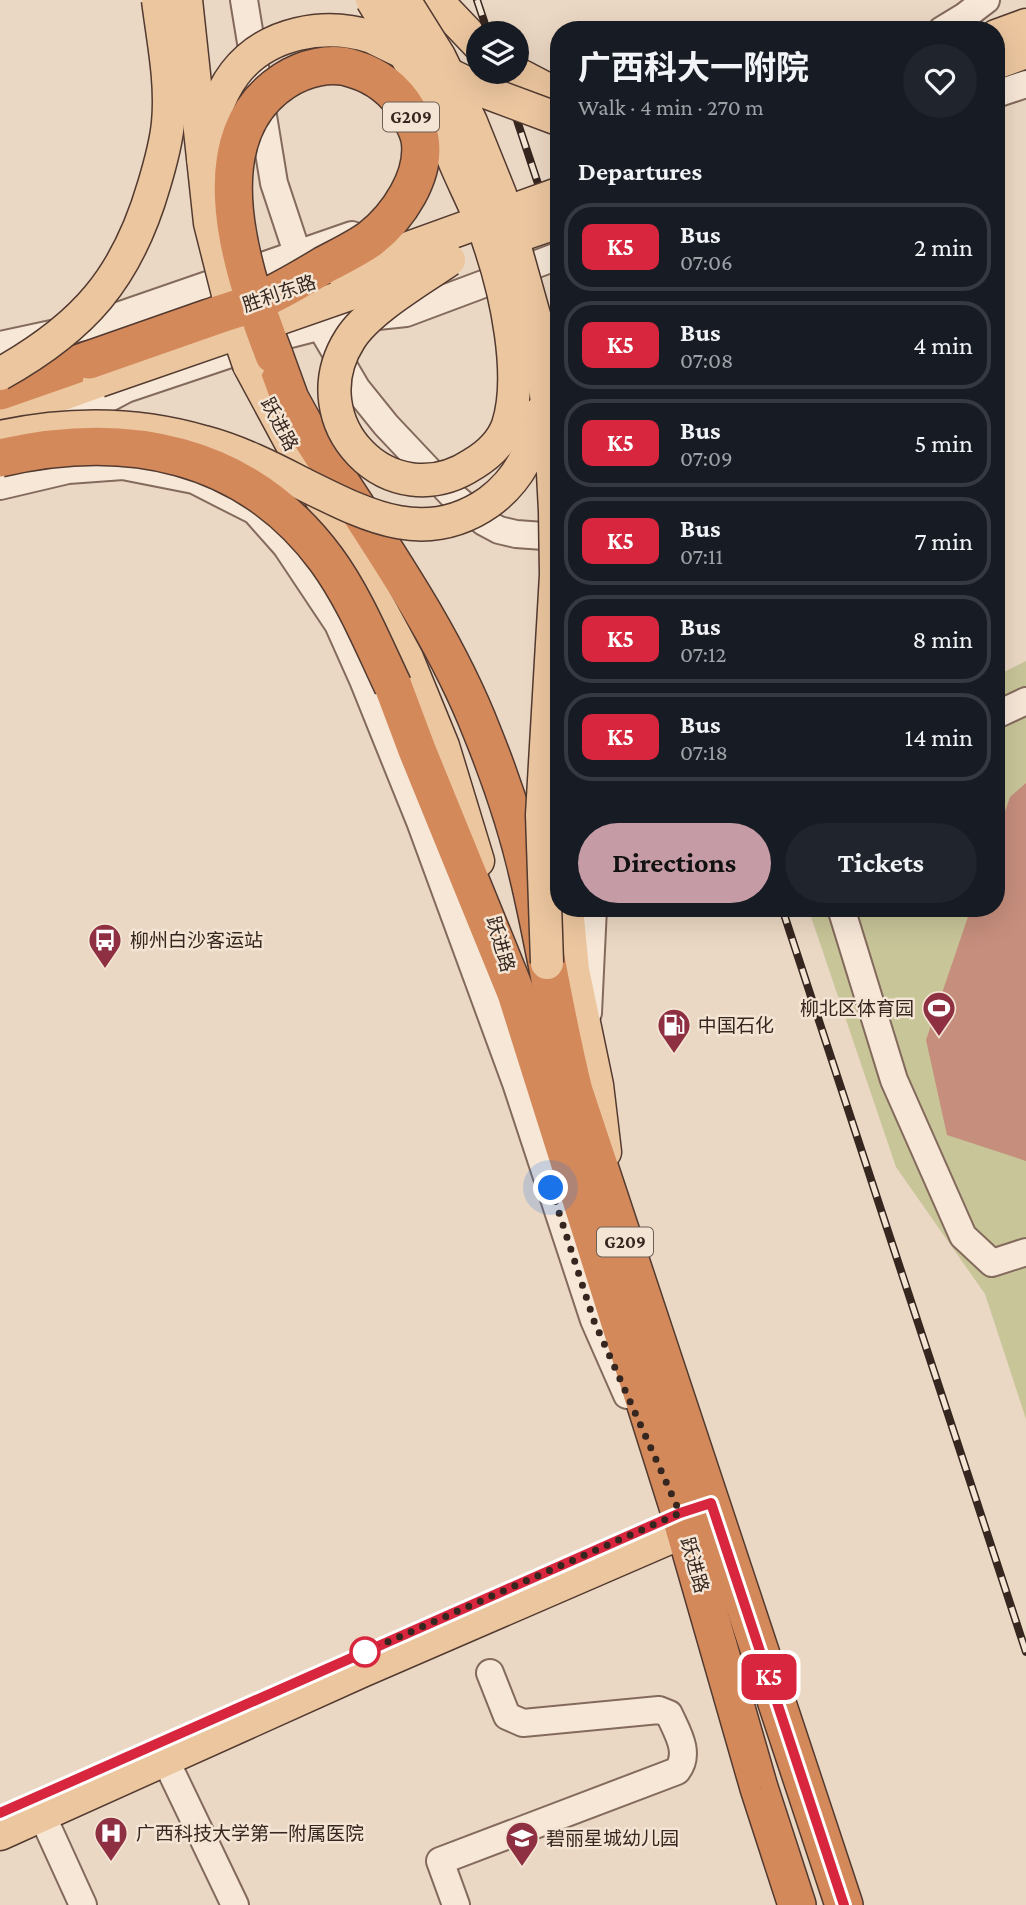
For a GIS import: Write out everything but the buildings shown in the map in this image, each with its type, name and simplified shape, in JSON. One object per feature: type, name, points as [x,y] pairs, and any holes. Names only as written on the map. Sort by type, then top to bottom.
[{"type":"highway","name":"G209","points":[[267,298],[370,238],[394,215],[410,189],[420,163],[420,137],[411,116],[396,94],[373,76],[338,66],[321,66],[303,71],[274,88],[243,127],[234,172],[233,204],[259,317],[262,360],[290,400],[442,647],[482,731],[515,827],[556,970]]},
{"type":"highway","name":"胜利东路","points":[[0,391],[267,298]]},
{"type":"highway","name":"G209","points":[[0,458],[76,446],[104,445],[163,451],[192,459],[250,488],[286,516],[326,559],[364,625],[393,686],[416,750],[516,993]]},
{"type":"highway","name":"跃进路","points":[[556,970],[555,1012],[574,1091],[609,1196],[698,1516],[759,1788],[797,1905]]},
{"type":"highway","name":"跃进路","points":[[516,993],[698,1516],[844,1905]]},
{"type":"main road","points":[[0,374],[37,353],[75,322],[105,290],[125,258],[147,211],[162,158],[168,123],[169,84],[158,0]]},
{"type":"main road","name":"跃进路","points":[[186,0],[210,223],[237,330],[262,360],[423,696],[443,746],[516,993]]},
{"type":"main road","points":[[372,0],[414,70],[489,242],[505,304],[514,365],[513,395],[507,426],[490,452],[467,469],[453,475],[421,480],[404,478],[379,469],[366,460],[349,439],[341,425],[334,395],[338,364],[357,328],[449,260]]},
{"type":"main road","name":"跃进路","points":[[404,0],[439,55],[471,122],[500,194],[536,322],[550,441]]},
{"type":"main road","points":[[436,0],[466,31]]},
{"type":"main road","points":[[1005,33],[1026,25]]},
{"type":"main road","points":[[203,159],[213,117],[235,73],[246,60],[259,51],[275,42],[310,30],[353,31],[372,37],[483,91],[550,115]]},
{"type":"main road","points":[[1005,60],[1026,52]]},
{"type":"main road","points":[[529,80],[550,91]]},
{"type":"main road","name":"胜利东路","points":[[267,298],[550,197]]},
{"type":"main road","name":"胜利东路","points":[[0,417],[356,290],[550,225]]},
{"type":"main road","points":[[0,437],[34,429],[74,425],[131,426],[170,433],[243,456],[371,516],[418,526],[466,515],[494,498],[512,481],[532,447],[545,387]]},
{"type":"main road","name":"跃进路","points":[[550,678],[542,815],[550,904]]},
{"type":"main road","name":"跃进路","points":[[551,917],[556,970]]},
{"type":"main road","points":[[565,917],[556,970],[587,1040],[597,1085],[609,1196]]},
{"type":"main road","points":[[0,1834],[698,1516]]},
{"type":"main road","points":[[0,1813],[698,1516]]},
{"type":"lane","points":[[244,0],[274,183],[322,327],[364,398],[453,495],[484,522],[499,530],[550,537]]},
{"type":"lane","points":[[957,21],[986,0]]},
{"type":"lane","points":[[1005,91],[1026,84]]},
{"type":"lane","points":[[0,345],[89,326],[369,231],[405,236],[422,234],[550,189]]},
{"type":"lane","points":[[68,470],[68,439],[75,416],[126,389],[287,335],[349,319],[406,313],[550,259]]},
{"type":"lane","points":[[0,486],[68,470],[123,466],[194,480],[255,511],[286,546],[338,624],[421,824],[511,1070],[594,1321],[698,1516]]},
{"type":"lane","points":[[1005,711],[1026,701]]},
{"type":"lane","points":[[587,1040],[593,917]]},
{"type":"lane","points":[[844,917],[894,1080],[963,1236],[992,1264],[1026,1252]]},
{"type":"lane","points":[[456,1905],[440,1861],[677,1771],[682,1764],[683,1748],[669,1714],[659,1710],[523,1723],[507,1716],[490,1673]]},
{"type":"lane","points":[[165,1759],[235,1905]]},
{"type":"lane","points":[[42,1815],[83,1905]]},
{"type":"shaded area","name":"柳北区体育园","points":[[1026,661],[1026,1419],[985,1294],[896,1167],[811,917],[1005,917],[1005,672]]},
{"type":"railway","points":[[477,0],[484,21]]},
{"type":"railway","points":[[505,84],[550,220]]},
{"type":"railway","points":[[785,917],[1026,1652]]},
{"type":"bus line","name":"K5","points":[[0,1813],[680,1513],[711,1503],[844,1905]]},
{"type":"place","name":"柳州白沙客运站","points":[[105,970]]},
{"type":"place","name":"柳北区体育园","points":[[939,1038]]},
{"type":"place","name":"中国石化","points":[[674,1055]]},
{"type":"place","name":"广西科技大学第一附属医院","points":[[111,1863]]},
{"type":"place","name":"碧丽星城幼儿园","points":[[522,1868]]},
{"type":"route","points":[[365,1652],[680,1513],[594,1321],[551,1188]]}]
